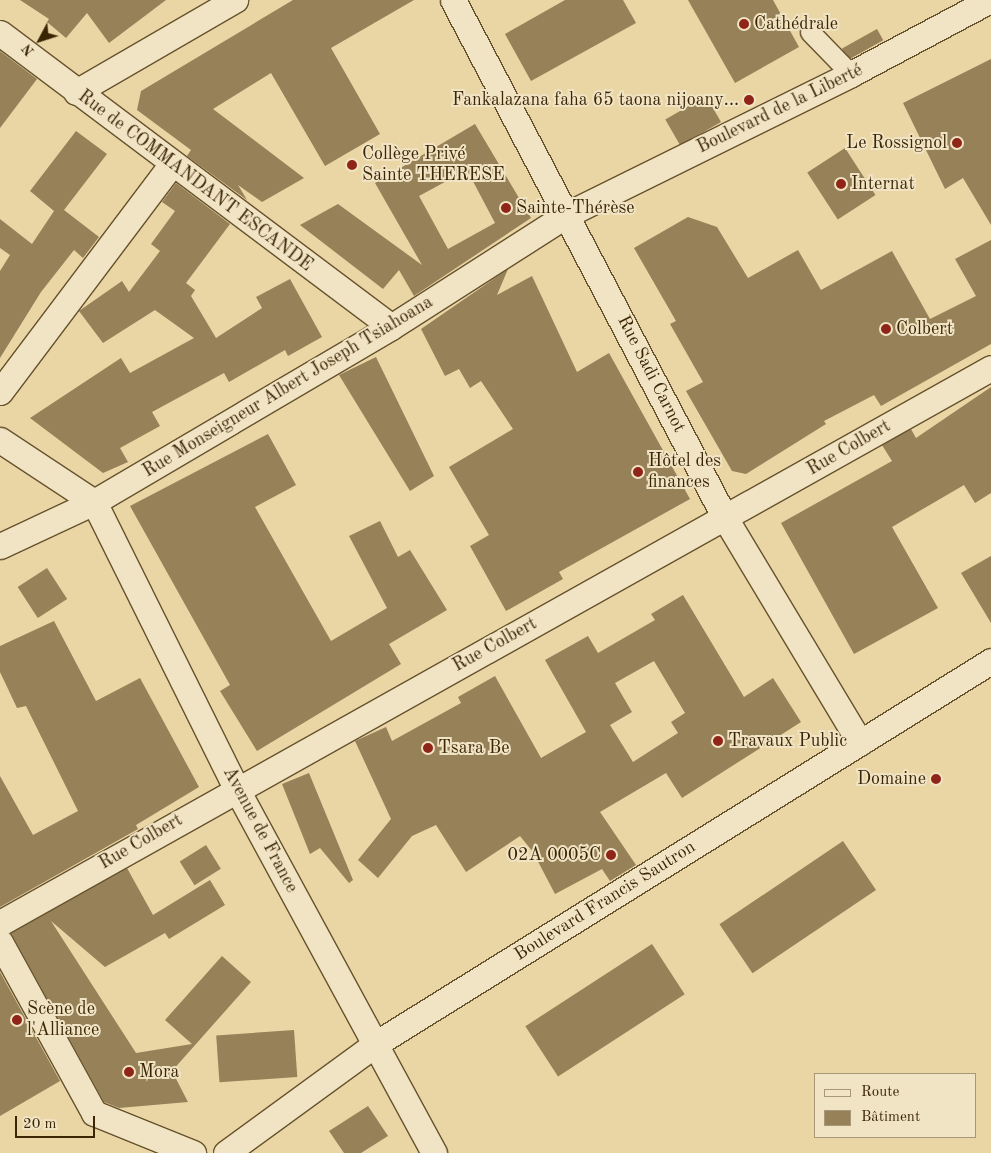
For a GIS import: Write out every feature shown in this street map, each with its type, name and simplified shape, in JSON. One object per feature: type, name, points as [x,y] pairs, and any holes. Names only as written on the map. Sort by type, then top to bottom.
[{"type":"street","points":[[76,92],[235,0]]},
{"type":"street","name":"Rue Sadi Carnot","points":[[452,0],[568,214],[726,518],[860,743]]},
{"type":"street","name":"Boulevard de la Liberté","points":[[568,214],[851,74],[990,0]]},
{"type":"street","points":[[810,32],[851,74]]},
{"type":"street","name":"Rue de COMMANDANT ESCANDE","points":[[0,33],[76,92],[392,327]]},
{"type":"street","points":[[0,392],[172,164]]},
{"type":"street","name":"Rue Monseigneur Albert Joseph Tsiahoana","points":[[0,546],[94,502],[392,327],[568,214]]},
{"type":"street","name":"Rue Colbert","points":[[0,923],[236,788],[726,518],[991,368]]},
{"type":"street","points":[[0,440],[94,502]]},
{"type":"street","name":"Avenue de France","points":[[94,502],[236,788],[377,1043],[434,1153]]},
{"type":"street","name":"Boulevard Francis Sautron","points":[[226,1153],[377,1043],[991,661]]},
{"type":"street","points":[[0,942],[94,1113],[193,1153]]},
{"type":"building","points":[[20,0],[166,0],[109,43],[87,13],[66,38],[47,22],[49,19]]},
{"type":"building","points":[[293,0],[414,0],[331,48],[380,134],[325,166],[271,73],[213,109],[304,178],[262,202],[238,185],[247,200],[187,156],[191,150],[137,110],[141,91]]},
{"type":"building","points":[[565,0],[623,0],[636,23],[531,81],[505,34]]},
{"type":"building","name":"Cathédrale","points":[[688,0],[773,0],[799,47],[735,83]]},
{"type":"building","points":[[877,29],[883,40],[848,60],[842,48]]},
{"type":"building","points":[[0,51],[37,79],[0,128]]},
{"type":"building","name":"Le Rossignol","points":[[991,59],[991,225],[963,178],[945,189],[903,103]]},
{"type":"building","points":[[706,96],[721,122],[680,145],[665,120]]},
{"type":"building","name":"Sainte-Thérèse","points":[[475,124],[531,218],[414,296],[399,270],[383,289],[300,225],[338,204],[422,265],[375,183]],"holes":[[[467,170],[495,223],[448,249],[419,196]]]},
{"type":"building","points":[[76,131],[107,154],[64,210],[99,237],[83,258],[74,250],[41,292],[0,358],[0,271],[10,255],[0,248],[0,219],[32,244],[54,211],[30,191]]},
{"type":"building","name":"Internat","points":[[845,148],[875,195],[838,219],[807,173]]},
{"type":"building","points":[[176,183],[230,224],[186,283],[195,290],[191,296],[216,338],[262,308],[256,297],[290,279],[322,337],[288,356],[285,350],[229,382],[224,373],[152,412],[160,426],[120,448],[128,462],[103,473],[30,418],[121,358],[130,373],[194,338],[155,310],[103,343],[79,311],[122,281],[129,292],[160,251],[151,244],[175,211],[162,202]]},
{"type":"building","points":[[688,217],[717,227],[748,278],[798,250],[821,290],[892,251],[930,319],[976,296],[955,259],[991,240],[991,344],[881,406],[874,395],[824,421],[826,424],[746,474],[732,471],[686,391],[703,382],[670,324],[676,321],[634,248]]},
{"type":"building","points":[[508,269],[497,295],[532,276],[577,372],[609,353],[690,499],[559,572],[563,579],[506,611],[470,546],[489,535],[449,467],[513,429],[481,381],[470,388],[459,369],[445,376],[421,329]]},
{"type":"building","points":[[376,357],[434,476],[410,491],[339,375]]},
{"type":"building","points":[[991,387],[991,493],[975,503],[964,485],[892,527],[938,608],[854,654],[781,523],[892,461],[882,445],[911,429],[916,438]]},
{"type":"building","points":[[268,434],[296,485],[255,507],[331,641],[387,608],[349,536],[380,521],[398,557],[410,550],[447,610],[389,644],[401,664],[257,751],[220,691],[230,685],[130,506]]},
{"type":"building","points":[[991,556],[991,623],[961,573]]},
{"type":"building","points":[[47,568],[67,599],[38,618],[18,587]]},
{"type":"building","points":[[683,595],[744,697],[773,678],[801,722],[682,798],[666,773],[600,812],[636,865],[610,881],[602,869],[555,894],[533,852],[520,836],[466,872],[436,825],[412,836],[378,878],[358,860],[391,819],[355,741],[386,727],[392,741],[461,703],[458,697],[495,676],[541,758],[586,732],[545,660],[588,636],[598,653],[655,620],[651,614]],"holes":[[[654,661],[685,713],[671,722],[678,733],[633,762],[610,725],[632,712],[615,683]]]},
{"type":"building","points":[[54,621],[96,701],[140,678],[199,787],[136,825],[138,829],[0,907],[0,776],[33,835],[78,811],[26,706],[17,708],[0,672],[0,646]]},
{"type":"building","points":[[309,773],[353,880],[349,883],[320,848],[310,854],[282,784]]},
{"type":"building","points":[[843,841],[876,890],[752,973],[719,924]]},
{"type":"building","points":[[206,845],[221,869],[195,885],[180,861]]},
{"type":"building","points":[[127,868],[153,915],[210,880],[225,905],[169,939],[165,933],[105,967],[51,921],[136,1053],[192,1044],[165,1020],[222,956],[251,982],[172,1071],[188,1102],[119,1108],[104,1102],[11,933]]},
{"type":"building","points":[[652,944],[685,994],[558,1077],[525,1026]]},
{"type":"building","name":"Scène de l'Alliance","points":[[0,972],[60,1081],[0,1116]]},
{"type":"building","points":[[294,1030],[297,1077],[219,1082],[216,1035]]},
{"type":"building","points":[[368,1106],[388,1136],[361,1153],[344,1153],[329,1131]]},
{"type":"place","name":"Cathédrale","points":[[744,24]]},
{"type":"place","name":"Fankalazana faha 65 taona nijoany...","points":[[749,100]]},
{"type":"place","name":"Le Rossignol","points":[[957,143]]},
{"type":"place","name":"Collège Privé Sainte THERESE","points":[[352,165]]},
{"type":"place","name":"Internat","points":[[841,184]]},
{"type":"place","name":"Sainte-Thérèse","points":[[506,208]]},
{"type":"place","name":"Colbert","points":[[886,329]]},
{"type":"place","name":"Hôtel des finances","points":[[638,472]]},
{"type":"place","name":"Travaux Public","points":[[718,741]]},
{"type":"place","name":"Tsara Be","points":[[428,748]]},
{"type":"place","name":"Domaine","points":[[936,779]]},
{"type":"place","name":"02A 0005C","points":[[611,855]]},
{"type":"place","name":"Scène de l'Alliance","points":[[17,1020]]},
{"type":"place","name":"Mora","points":[[129,1072]]}]
